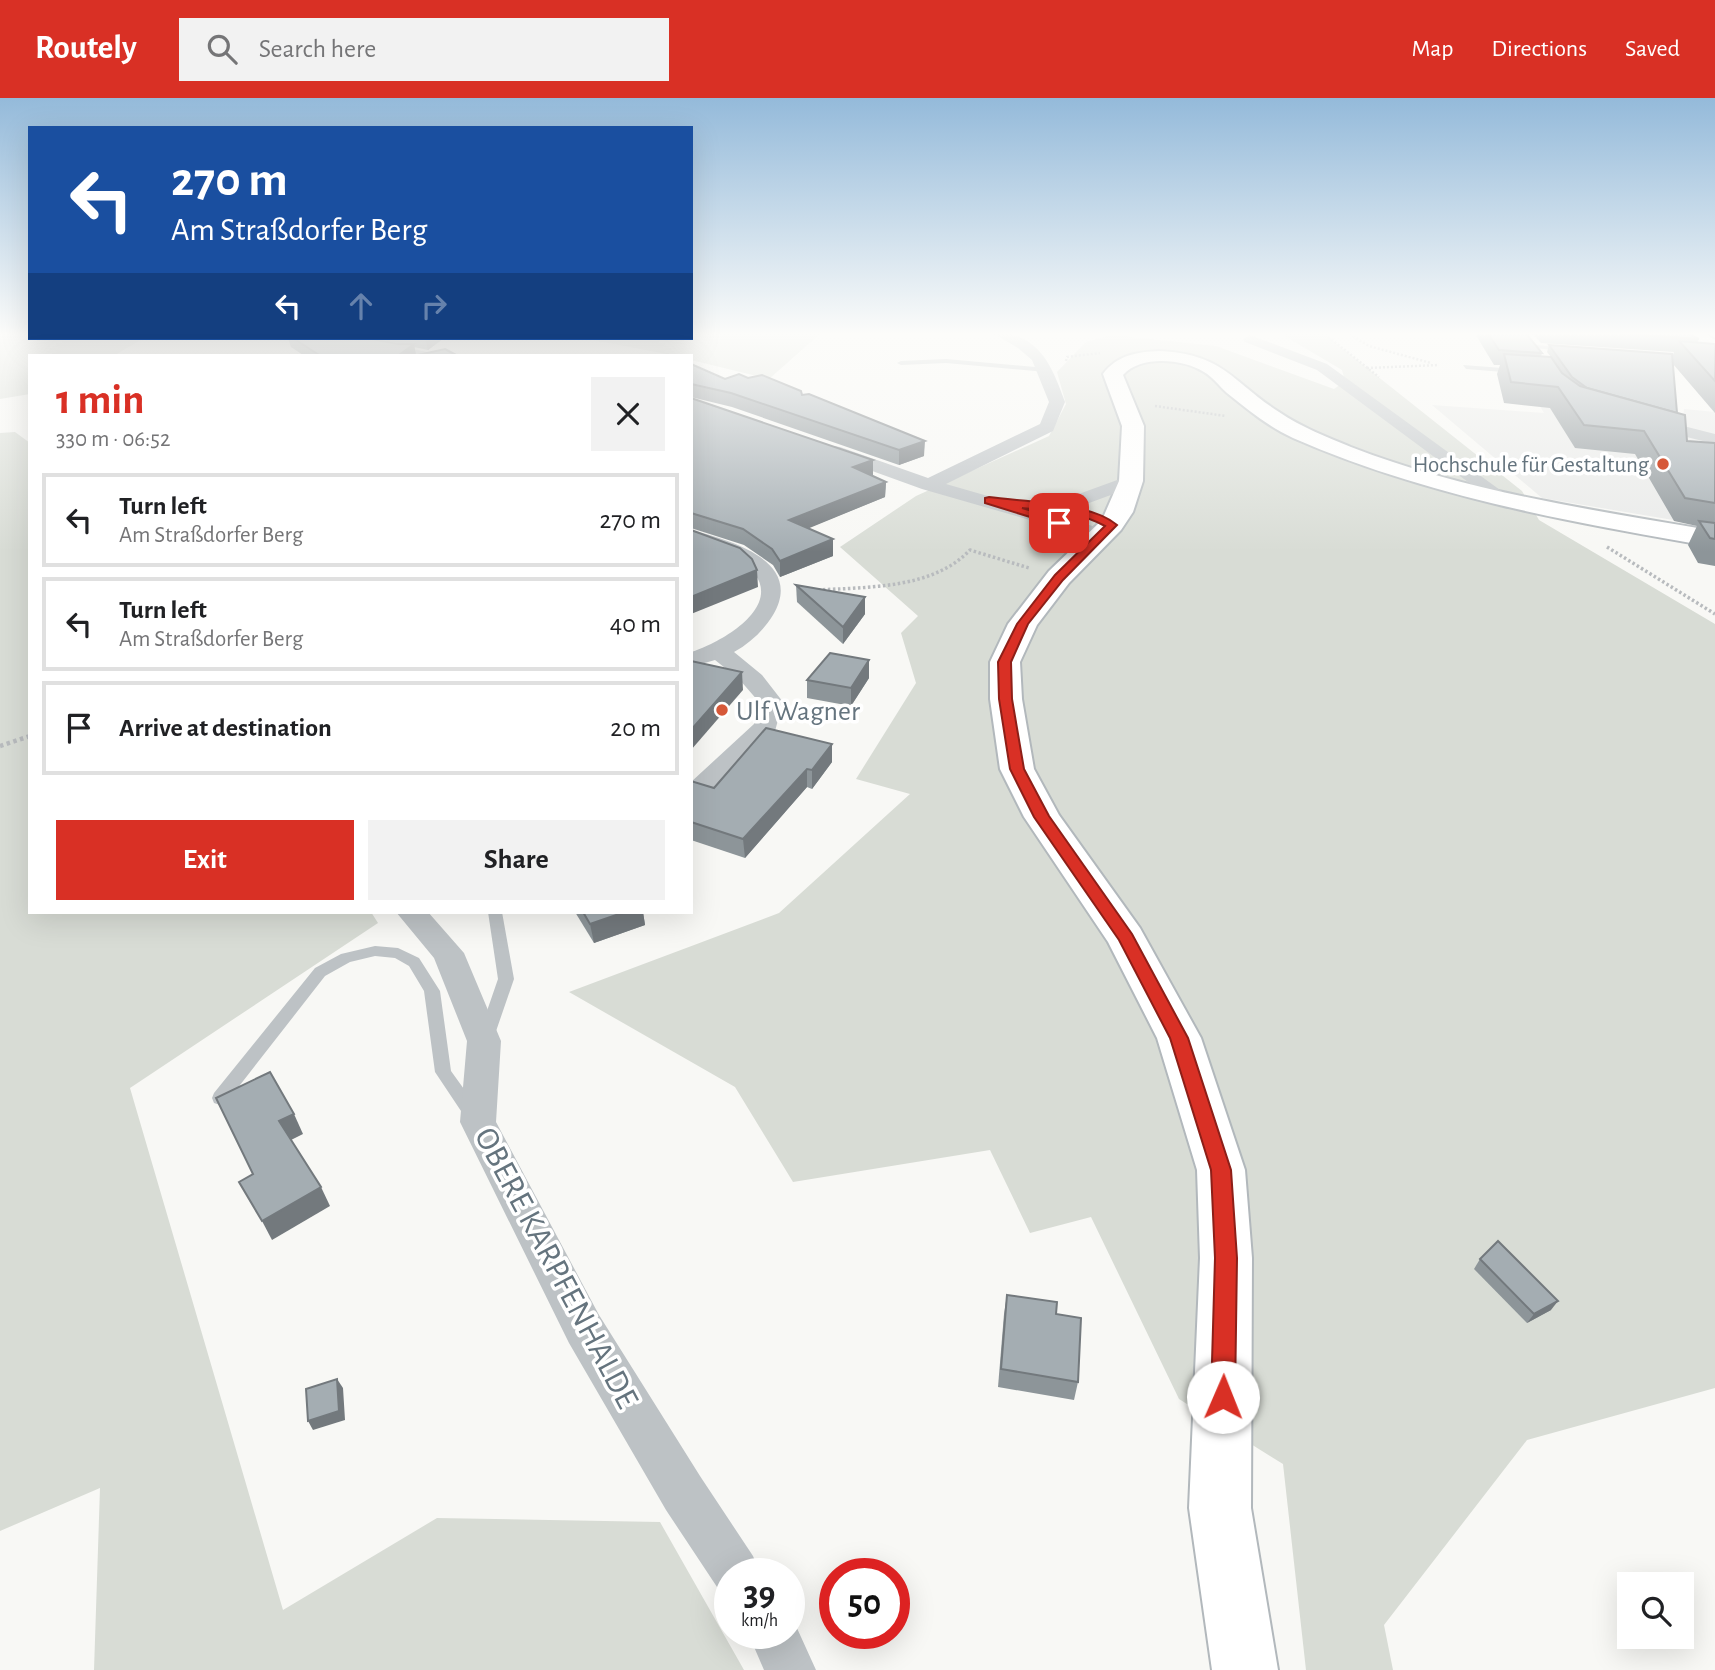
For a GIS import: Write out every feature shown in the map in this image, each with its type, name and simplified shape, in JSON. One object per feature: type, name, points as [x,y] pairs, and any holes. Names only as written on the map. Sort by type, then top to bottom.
[{"type":"main road","points":[[1127,405],[1133,426],[1131,481],[1121,512],[1107,530],[1059,577],[1023,624],[1005,662],[1006,699],[1017,769],[1042,817],[1126,938],[1179,1038],[1221,1170],[1226,1258],[1220,1508],[1245,1670]]},
{"type":"main road","points":[[1255,405],[1282,425],[1390,468],[1502,498],[1715,539]]},
{"type":"street","points":[[929,485],[1017,444],[1046,427],[1055,405]]},
{"type":"street","points":[[1374,405],[1502,498]]},
{"type":"street","points":[[1636,418],[1715,439]]},
{"type":"street","points":[[814,444],[929,485],[1107,530]]},
{"type":"street","points":[[1049,507],[1082,499],[1131,481]]},
{"type":"street","points":[[989,500],[1089,515],[1107,530]]},
{"type":"street","points":[[693,537],[746,557],[761,567],[769,579],[772,591],[763,613],[746,634],[718,652],[693,659]]},
{"type":"street","points":[[703,784],[752,743],[766,726],[771,702],[756,681],[733,660],[718,652]]},
{"type":"street","name":"OBERE KARPFENHALDE","points":[[413,914],[448,953],[484,1041],[478,1122],[584,1329],[683,1493],[726,1558]]},
{"type":"street","points":[[780,1649],[790,1670]]},
{"type":"lane","points":[[484,1041],[506,979],[495,914]]},
{"type":"lane","points":[[220,1098],[320,972],[346,958],[375,951],[398,953],[414,962],[432,991],[443,1072],[478,1122]]},
{"type":"path","points":[[772,591],[875,587],[914,579],[954,566],[970,550],[1059,577]]},
{"type":"path","points":[[0,746],[28,737]]},
{"type":"shaded area","points":[[1065,405],[1414,405],[1522,491],[1539,520],[1715,624],[1715,1388],[1527,1440],[1384,1625],[1393,1670],[1306,1670],[1283,1464],[1179,1399],[1091,1217],[1030,1233],[990,1150],[793,1182],[735,1087],[569,992],[779,913],[910,794],[856,779],[916,683],[901,633],[918,616],[840,547],[916,496],[1049,436]]},
{"type":"shaded area","points":[[1432,405],[1544,413],[1539,405],[1573,405],[1598,414],[1682,427],[1684,409],[1715,412],[1715,527],[1542,498]]},
{"type":"shaded area","points":[[15,432],[28,442],[28,914],[372,914],[378,923],[130,1088],[283,1610],[437,1518],[660,1522],[714,1617],[714,1649],[732,1649],[744,1670],[94,1670],[100,1488],[0,1531],[0,433]]},
{"type":"building","points":[[693,405],[713,405],[873,460],[853,467],[886,482],[789,520],[833,539],[780,561],[772,549],[743,529],[693,514]]},
{"type":"building","points":[[767,405],[837,405],[925,441],[899,450]]},
{"type":"building","points":[[1571,405],[1650,405],[1685,415],[1687,441],[1715,443],[1715,503],[1685,498],[1644,431],[1584,425]]},
{"type":"building","points":[[1649,405],[1676,405],[1677,413]]},
{"type":"building","points":[[1699,521],[1715,523],[1715,539],[1710,538]]},
{"type":"building","points":[[693,531],[740,548],[752,559],[757,570],[693,596]]},
{"type":"building","points":[[796,585],[865,597],[843,627]]},
{"type":"building","points":[[830,653],[869,660],[851,688],[807,680]]},
{"type":"building","points":[[693,661],[742,672],[693,728]]},
{"type":"building","points":[[766,728],[832,744],[812,770],[807,769],[743,839],[693,823],[693,782],[714,788]]},
{"type":"building","points":[[584,914],[619,914],[590,924]]},
{"type":"building","points":[[270,1072],[294,1114],[279,1121],[321,1187],[262,1221],[239,1182],[253,1174],[216,1098]]},
{"type":"building","points":[[1498,1241],[1558,1301],[1534,1314],[1480,1259]]},
{"type":"building","points":[[1007,1295],[1057,1302],[1056,1314],[1081,1318],[1078,1382],[1001,1369]]},
{"type":"building","points":[[337,1379],[339,1411],[308,1421],[306,1389]]},
{"type":"place","name":"Hochschule für Gestaltung","points":[[1663,464]]},
{"type":"place","name":"Ulf Wagner","points":[[722,710]]},
{"type":"route","points":[[1059,523],[989,500],[1069,510],[1112,525],[1059,577],[1023,624],[1005,662],[1006,699],[1017,769],[1042,817],[1126,938],[1179,1038],[1221,1170],[1226,1258],[1223,1397]]}]
